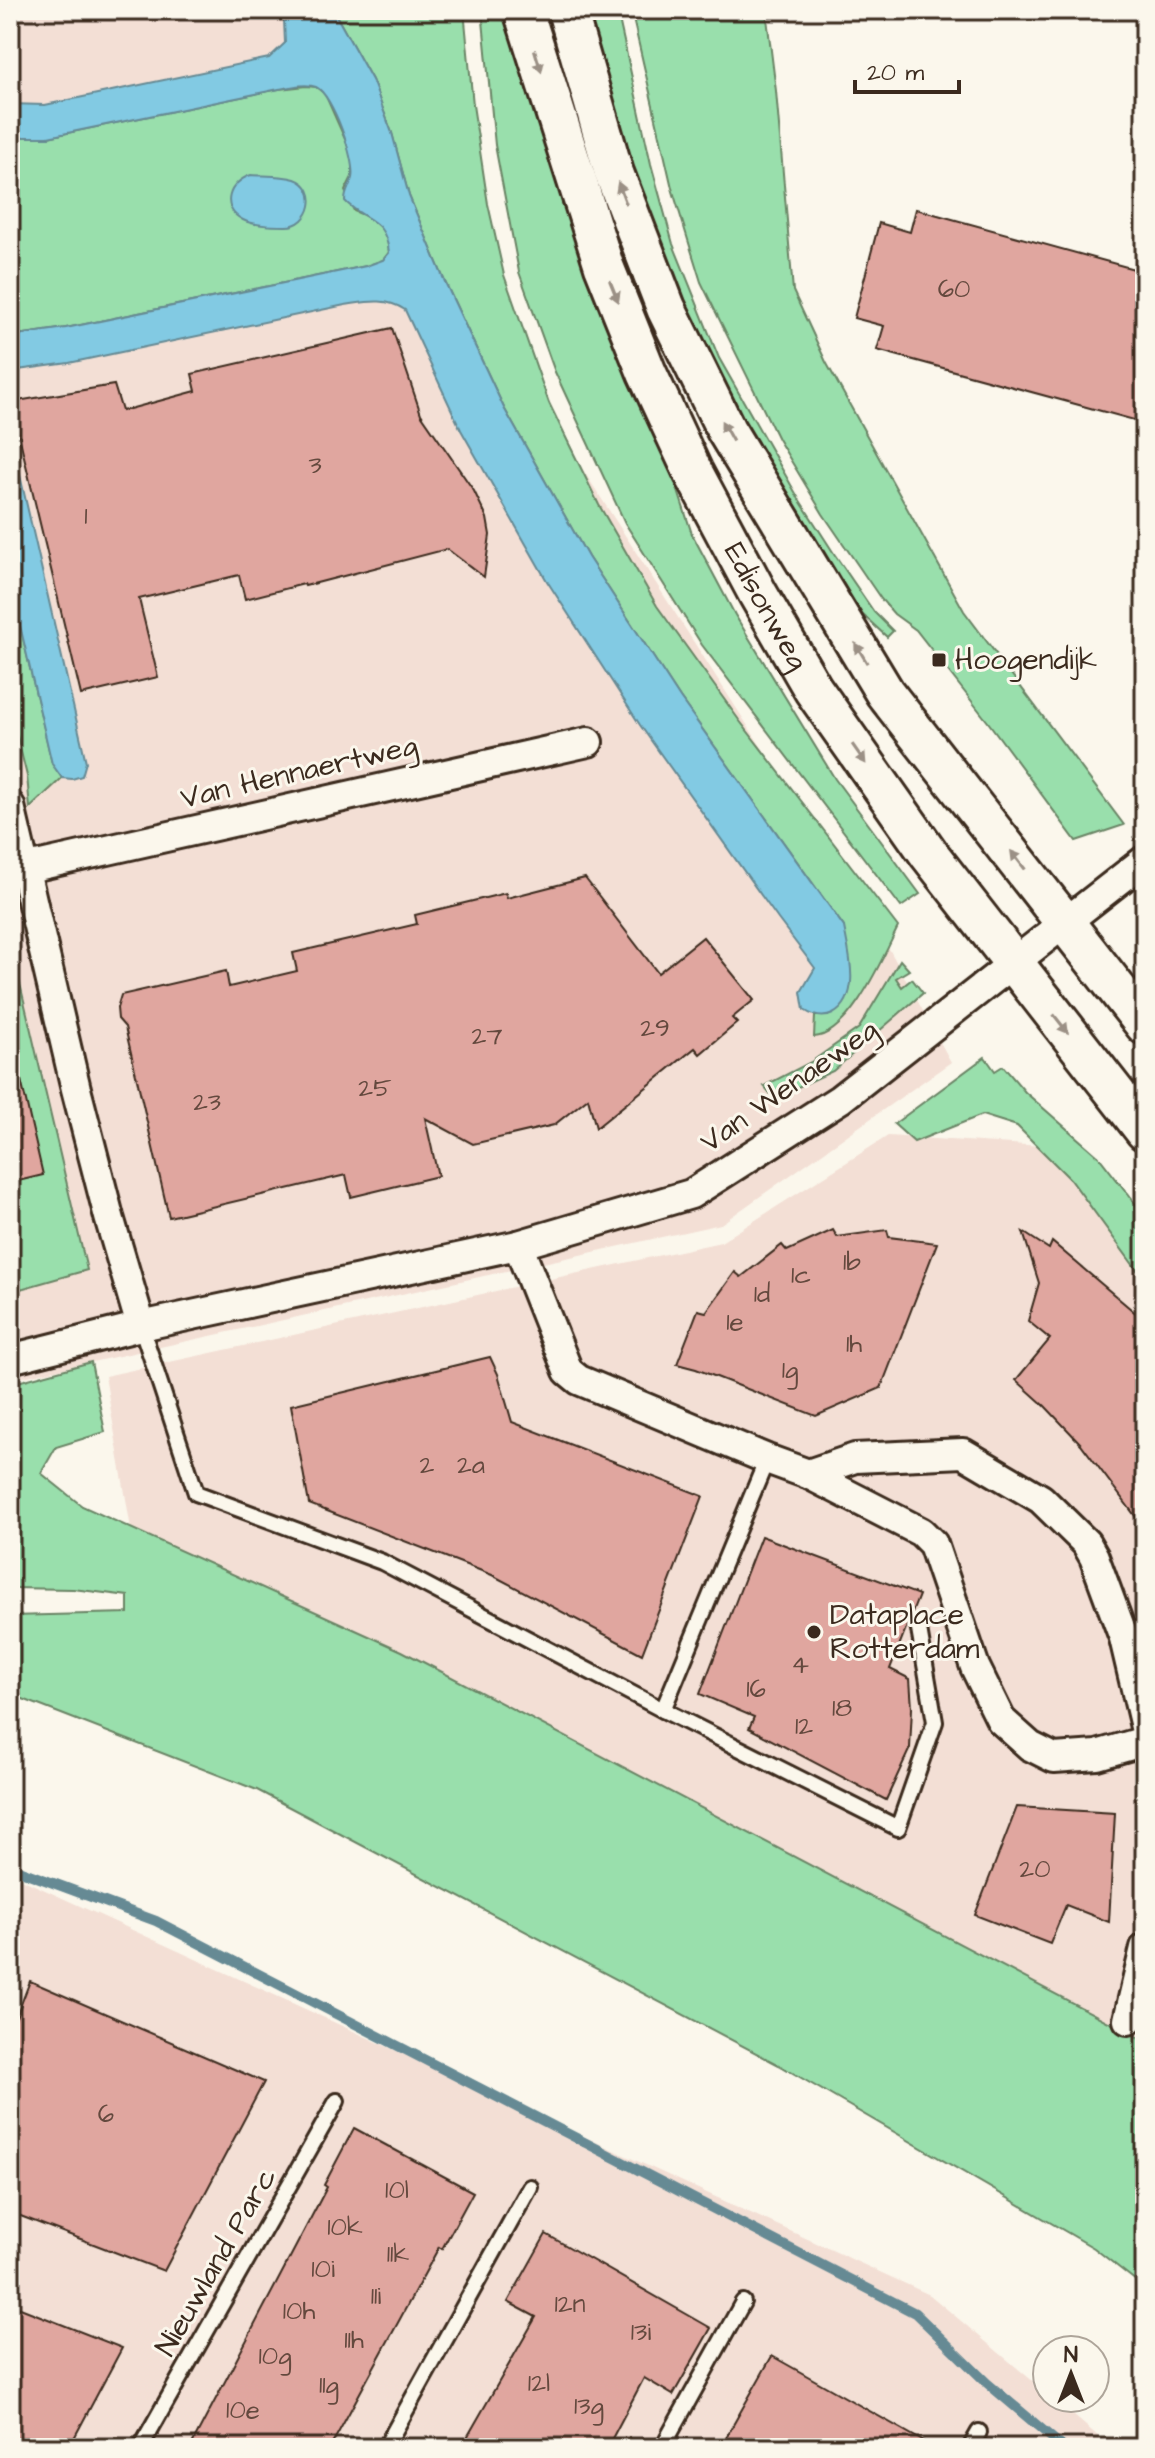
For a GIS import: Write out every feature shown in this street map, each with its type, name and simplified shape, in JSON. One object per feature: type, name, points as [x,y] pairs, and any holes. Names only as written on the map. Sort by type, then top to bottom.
[{"type":"main road","name":"Edisonweg","points":[[523,10],[604,266],[647,373],[693,472],[758,594],[813,689],[929,854],[1145,1131]]},
{"type":"main road","name":"Edisonweg","points":[[567,10],[614,173],[666,308],[726,430],[885,693],[1145,1025]]},
{"type":"street","name":"Van Hennaertweg","points":[[17,870],[588,742]]},
{"type":"street","points":[[10,806],[17,870],[141,1326]]},
{"type":"street","name":"Van Wenaeweg","points":[[10,1359],[141,1326],[518,1245],[691,1194],[840,1099],[1145,860]]},
{"type":"street","points":[[518,1245],[568,1371],[579,1380],[808,1474],[921,1532],[933,1544],[975,1667],[1001,1720],[1030,1746],[1054,1758],[1097,1755],[1145,1741]]},
{"type":"street","points":[[808,1474],[855,1458],[963,1453],[1041,1499],[1086,1543],[1094,1557],[1124,1638],[1145,1727]]},
{"type":"street","points":[[1128,2020],[1145,1948]]},
{"type":"lane","points":[[141,1326],[196,1493],[382,1562],[663,1710],[898,1828],[935,1722],[918,1624]]},
{"type":"lane","points":[[663,1710],[767,1459]]},
{"type":"lane","name":"Nieuwland Parc","points":[[140,2448],[337,2101]]},
{"type":"lane","points":[[385,2448],[530,2187]]},
{"type":"lane","points":[[662,2448],[743,2302]]},
{"type":"lane","points":[[970,2448],[979,2432]]},
{"type":"shaded area","points":[[10,10],[420,10],[518,369],[876,925],[951,1062],[721,1224],[10,1380]]},
{"type":"shaded area","points":[[888,1136],[1072,1148],[1145,1248],[1145,2147],[151,1646],[105,1376],[721,1242]]},
{"type":"shaded area","points":[[10,1874],[930,2295],[1031,2380],[1031,2414],[1072,2414],[1112,2448],[10,2448]]},
{"type":"green space","points":[[333,10],[464,10],[473,105],[488,204],[504,275],[549,403],[599,505],[657,606],[739,720],[898,927],[864,992],[840,1023],[827,1033],[814,1037],[815,1016],[828,1016],[844,927],[680,698],[588,557],[504,408],[409,196],[392,133],[372,80]]},
{"type":"green space","points":[[482,10],[509,10],[530,96],[575,230],[646,392],[692,534],[735,615],[835,779],[920,894],[901,907],[702,645],[625,523],[555,372],[519,272],[495,145]]},
{"type":"green space","points":[[588,10],[617,10],[651,164],[673,244],[719,358],[799,499],[874,612],[893,631],[887,637],[863,615],[799,522],[732,403],[686,311],[631,171]]},
{"type":"green space","points":[[631,10],[766,10],[793,291],[826,362],[964,611],[1124,825],[1076,841],[916,630],[894,614],[881,599],[823,514],[778,439],[701,282],[672,188]]},
{"type":"green space","points":[[306,86],[316,87],[325,94],[352,155],[352,177],[345,191],[354,211],[375,222],[383,231],[389,252],[383,260],[66,328],[10,336],[10,137],[48,137]]},
{"type":"green space","points":[[10,582],[52,763],[62,778],[30,808],[27,776],[10,708]]},
{"type":"green space","points":[[10,941],[87,1270],[10,1292]]},
{"type":"green space","points":[[900,960],[909,970],[896,978],[902,987],[912,979],[923,993],[833,1071],[774,1098],[764,1086],[811,1062],[859,1028]]},
{"type":"green space","points":[[985,1057],[995,1071],[1003,1066],[1025,1092],[1099,1157],[1145,1216],[1145,1281],[1071,1180],[1017,1126],[982,1115],[914,1142],[894,1124]]},
{"type":"green space","points":[[91,1362],[105,1432],[56,1447],[41,1473],[82,1506],[402,1651],[1145,2041],[1145,2288],[1094,2248],[779,2065],[257,1790],[10,1694],[10,1616],[128,1613],[128,1596],[73,1589],[10,1588],[10,1384]]},
{"type":"water","points":[[278,10],[333,10],[372,80],[392,133],[409,196],[504,408],[588,557],[680,698],[844,927],[851,986],[842,1007],[833,1014],[818,1016],[804,1010],[801,992],[815,968],[640,725],[547,581],[461,430],[405,310],[383,302],[345,305],[69,363],[10,371],[10,336],[66,328],[366,266],[383,260],[389,253],[384,233],[379,227],[345,201],[352,178],[350,158],[335,114],[316,87],[288,87],[48,137],[10,137],[10,104],[45,105],[269,58],[285,43],[284,20]]},
{"type":"water","points":[[251,175],[279,176],[303,184],[310,198],[307,214],[295,224],[286,226],[243,220],[231,209],[230,196],[237,183]]},
{"type":"water","points":[[10,432],[86,762],[82,776],[72,779],[62,778],[52,764],[10,582]]},
{"type":"building","points":[[916,209],[1145,272],[1145,423],[877,350],[884,326],[854,318],[879,223],[910,232]]},
{"type":"building","points":[[392,328],[421,414],[474,491],[487,518],[490,535],[484,577],[447,549],[245,599],[239,575],[139,599],[158,677],[81,695],[11,402],[114,385],[122,411],[196,391],[192,374]]},
{"type":"building","points":[[585,878],[658,973],[703,937],[754,1000],[732,1018],[737,1023],[700,1054],[695,1048],[596,1128],[588,1098],[554,1125],[473,1144],[425,1118],[438,1176],[351,1197],[346,1175],[169,1217],[125,1027],[118,1019],[121,995],[226,971],[229,987],[297,971],[293,953],[417,924],[415,915],[506,893],[507,898]]},
{"type":"building","points":[[21,1080],[43,1175],[10,1183],[10,1081]]},
{"type":"building","points":[[833,1230],[837,1237],[887,1230],[889,1237],[937,1243],[881,1388],[816,1416],[677,1364],[698,1310],[706,1312],[735,1272],[741,1277],[782,1245],[787,1251]]},
{"type":"building","points":[[1023,1232],[1049,1249],[1052,1242],[1145,1321],[1145,1529],[1081,1444],[1016,1380],[1050,1339],[1028,1321],[1039,1283]]},
{"type":"building","points":[[490,1357],[512,1422],[703,1496],[642,1654],[492,1575],[309,1504],[291,1405]]},
{"type":"building","name":"Dataplace Rotterdam","points":[[761,1536],[919,1595],[890,1669],[910,1679],[912,1708],[910,1748],[886,1800],[749,1728],[754,1717],[700,1694]]},
{"type":"building","points":[[1017,1807],[1115,1813],[1109,1922],[1066,1905],[1050,1944],[975,1915]]},
{"type":"building","points":[[30,1981],[264,2082],[164,2271],[10,2212],[10,2033]]},
{"type":"building","points":[[354,2128],[473,2192],[442,2249],[439,2247],[330,2448],[190,2448],[327,2187],[324,2185]]},
{"type":"building","points":[[546,2234],[711,2328],[673,2395],[644,2378],[607,2448],[461,2448],[536,2317],[508,2302]]},
{"type":"building","points":[[10,2304],[122,2348],[72,2442],[64,2439],[60,2448],[10,2448]]},
{"type":"building","points":[[772,2356],[935,2448],[720,2448]]},
{"type":"waterway","points":[[10,1867],[156,1921],[915,2313],[987,2383],[1064,2448]]},
{"type":"place","name":"Hoogendijk","points":[[939,660]]},
{"type":"place","name":"Dataplace Rotterdam","points":[[814,1632]]}]
